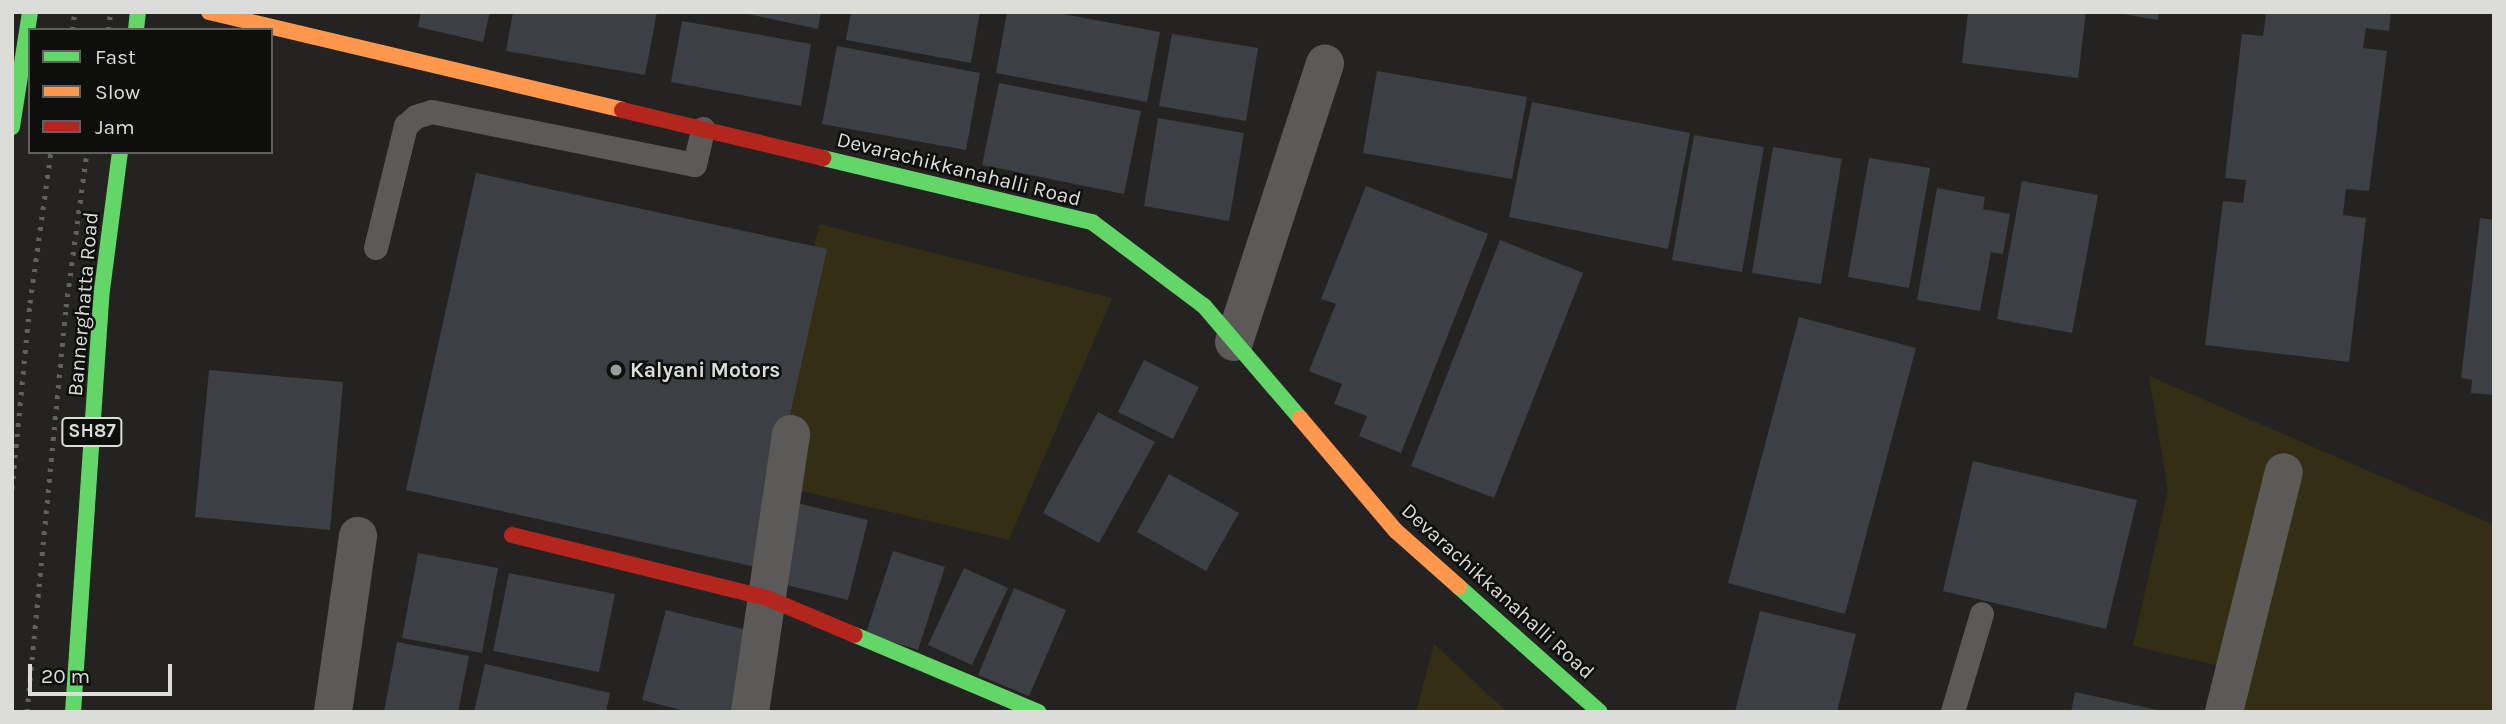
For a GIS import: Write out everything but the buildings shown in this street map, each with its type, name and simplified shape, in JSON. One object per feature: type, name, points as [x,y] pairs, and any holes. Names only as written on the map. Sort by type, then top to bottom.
[{"type":"street","points":[[12,127],[30,12]]},
{"type":"street","name":"Devarachikkanahalli Road","points":[[209,12],[1092,222],[1204,306],[1396,531],[1600,712]]},
{"type":"street","points":[[1234,342],[1325,64]]},
{"type":"street","name":"Bannerghatta Road","points":[[73,712],[102,290],[120,154]]},
{"type":"street","points":[[750,712],[791,434]]},
{"type":"street","points":[[2224,712],[2284,472]]},
{"type":"street","points":[[512,535],[767,598],[1038,712]]},
{"type":"street","points":[[333,712],[358,536]]},
{"type":"lane","points":[[376,248],[406,126],[416,117],[432,112],[695,165],[703,129]]},
{"type":"lane","points":[[1953,712],[1982,614]]},
{"type":"shaded area","points":[[819,224],[1112,298],[1009,540],[764,482]]},
{"type":"shaded area","points":[[2149,376],[2494,525],[2494,712],[2239,712],[2247,672],[2133,646],[2168,490]]},
{"type":"shaded area","points":[[1434,644],[1507,712],[1416,712]]},
{"type":"railway","points":[[72,28],[75,12]]},
{"type":"railway","points":[[108,28],[111,12]]},
{"type":"railway","points":[[12,489],[30,303],[51,154]]},
{"type":"railway","points":[[27,712],[66,307],[87,154]]},
{"type":"traffic: fast","points":[[12,127],[30,12]]},
{"type":"traffic: fast","points":[[136,28],[138,12]]},
{"type":"traffic: fast","points":[[73,712],[102,290],[120,154]]},
{"type":"traffic: fast","points":[[823,158],[1092,222],[1204,306],[1300,418]]},
{"type":"traffic: fast","points":[[1459,587],[1600,712]]},
{"type":"traffic: fast","points":[[855,635],[1038,712]]},
{"type":"traffic: slow","points":[[209,12],[622,110]]},
{"type":"traffic: slow","points":[[1300,418],[1396,531],[1459,587]]},
{"type":"traffic: jam","points":[[622,110],[823,158]]},
{"type":"traffic: jam","points":[[512,535],[767,598],[855,635]]},
{"type":"place","name":"Kalyani Motors","points":[[616,370]]}]
